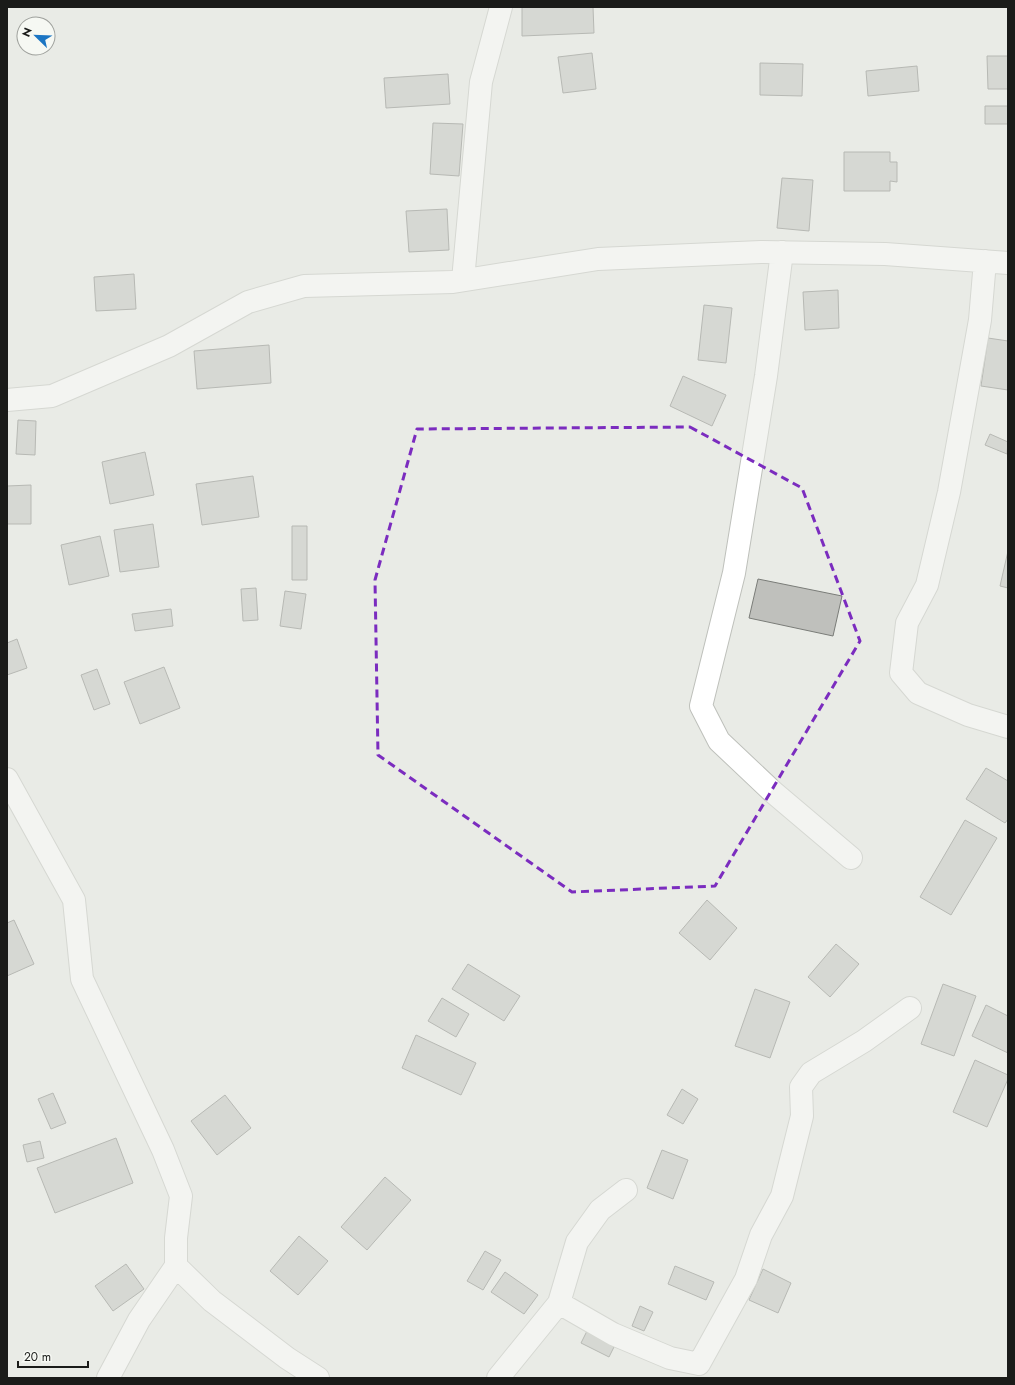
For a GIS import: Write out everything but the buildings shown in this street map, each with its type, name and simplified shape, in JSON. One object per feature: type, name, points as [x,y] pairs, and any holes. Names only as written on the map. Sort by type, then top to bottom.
[{"type":"street","points":[[463,280],[481,82],[501,7]]},
{"type":"street","points":[[782,252],[766,376],[734,573],[701,706],[719,741],[773,792],[851,858]]},
{"type":"street","points":[[7,400],[52,396],[169,346],[248,302],[304,286],[376,285],[463,280],[598,259],[782,252],[886,254],[1008,263]]},
{"type":"street","points":[[985,261],[980,320],[949,492],[927,585],[907,623],[901,673],[918,693],[968,715],[1008,727]]},
{"type":"street","points":[[7,779],[74,900],[82,979],[163,1150],[181,1196],[176,1238],[176,1266],[139,1320],[108,1378]]},
{"type":"street","points":[[559,1303],[613,1334],[670,1358],[700,1364],[746,1279],[761,1235],[782,1196],[802,1116],[802,1087],[811,1073],[864,1041],[910,1008]]},
{"type":"street","points":[[498,1378],[559,1303],[577,1242],[600,1210],[626,1190]]},
{"type":"street","points":[[176,1266],[212,1302],[287,1358],[318,1378]]},
{"type":"highlighted area","points":[[690,427],[802,488],[860,641],[715,886],[572,892],[378,755],[375,580],[417,429]]}]
